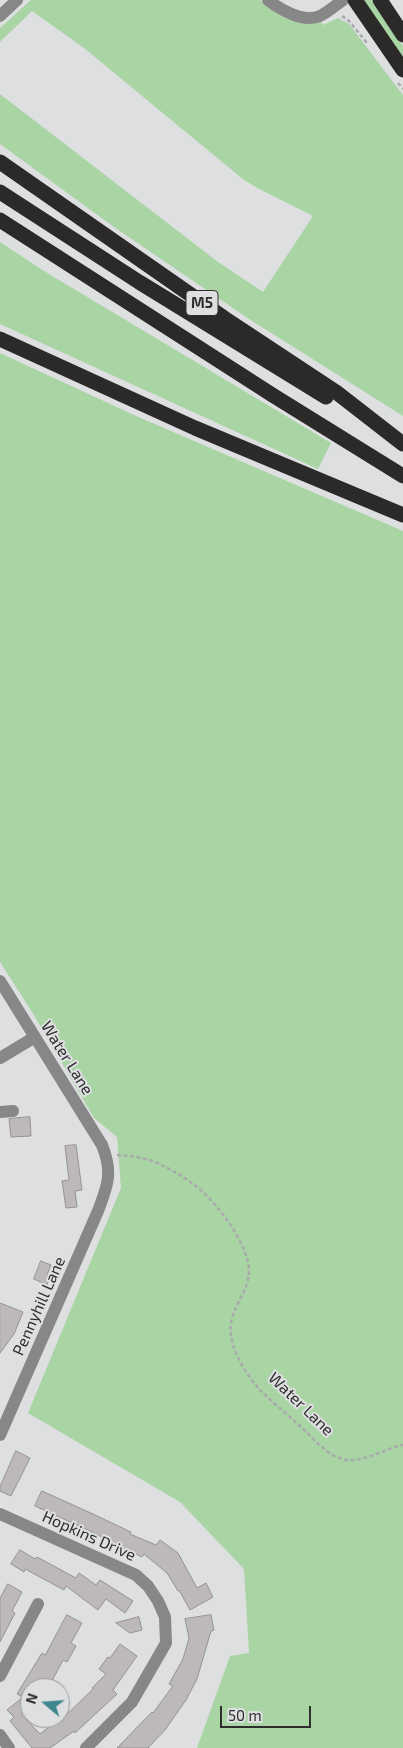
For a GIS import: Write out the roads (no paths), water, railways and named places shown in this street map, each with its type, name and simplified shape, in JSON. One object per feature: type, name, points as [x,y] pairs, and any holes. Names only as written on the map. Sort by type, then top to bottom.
[{"type":"highway","points":[[355,0],[399,74]]},
{"type":"highway","points":[[380,0],[403,35]]},
{"type":"highway","name":"M5","points":[[0,162],[224,318],[336,392],[403,444]]},
{"type":"highway","name":"M5","points":[[0,192],[139,282],[403,444]]},
{"type":"highway","name":"M5","points":[[0,220],[274,396],[403,476]]},
{"type":"highway","points":[[0,339],[195,428],[403,515]]},
{"type":"street","points":[[0,16],[17,0]]},
{"type":"street","points":[[268,0],[274,5],[301,17],[319,16],[343,0]]},
{"type":"street","name":"Water Lane","points":[[0,981],[102,1145],[109,1169],[106,1189]]},
{"type":"street","points":[[0,1058],[34,1037]]},
{"type":"street","points":[[0,1112],[13,1111]]},
{"type":"street","name":"Pennyhill Lane","points":[[0,1435],[5,1408],[106,1189]]},
{"type":"street","name":"Hopkins Drive","points":[[0,1514],[136,1575],[148,1586],[158,1601],[165,1618],[166,1643],[132,1702],[86,1748]]},
{"type":"street","points":[[0,1676],[38,1604]]},
{"type":"street","points":[[0,1735],[9,1748]]}]
